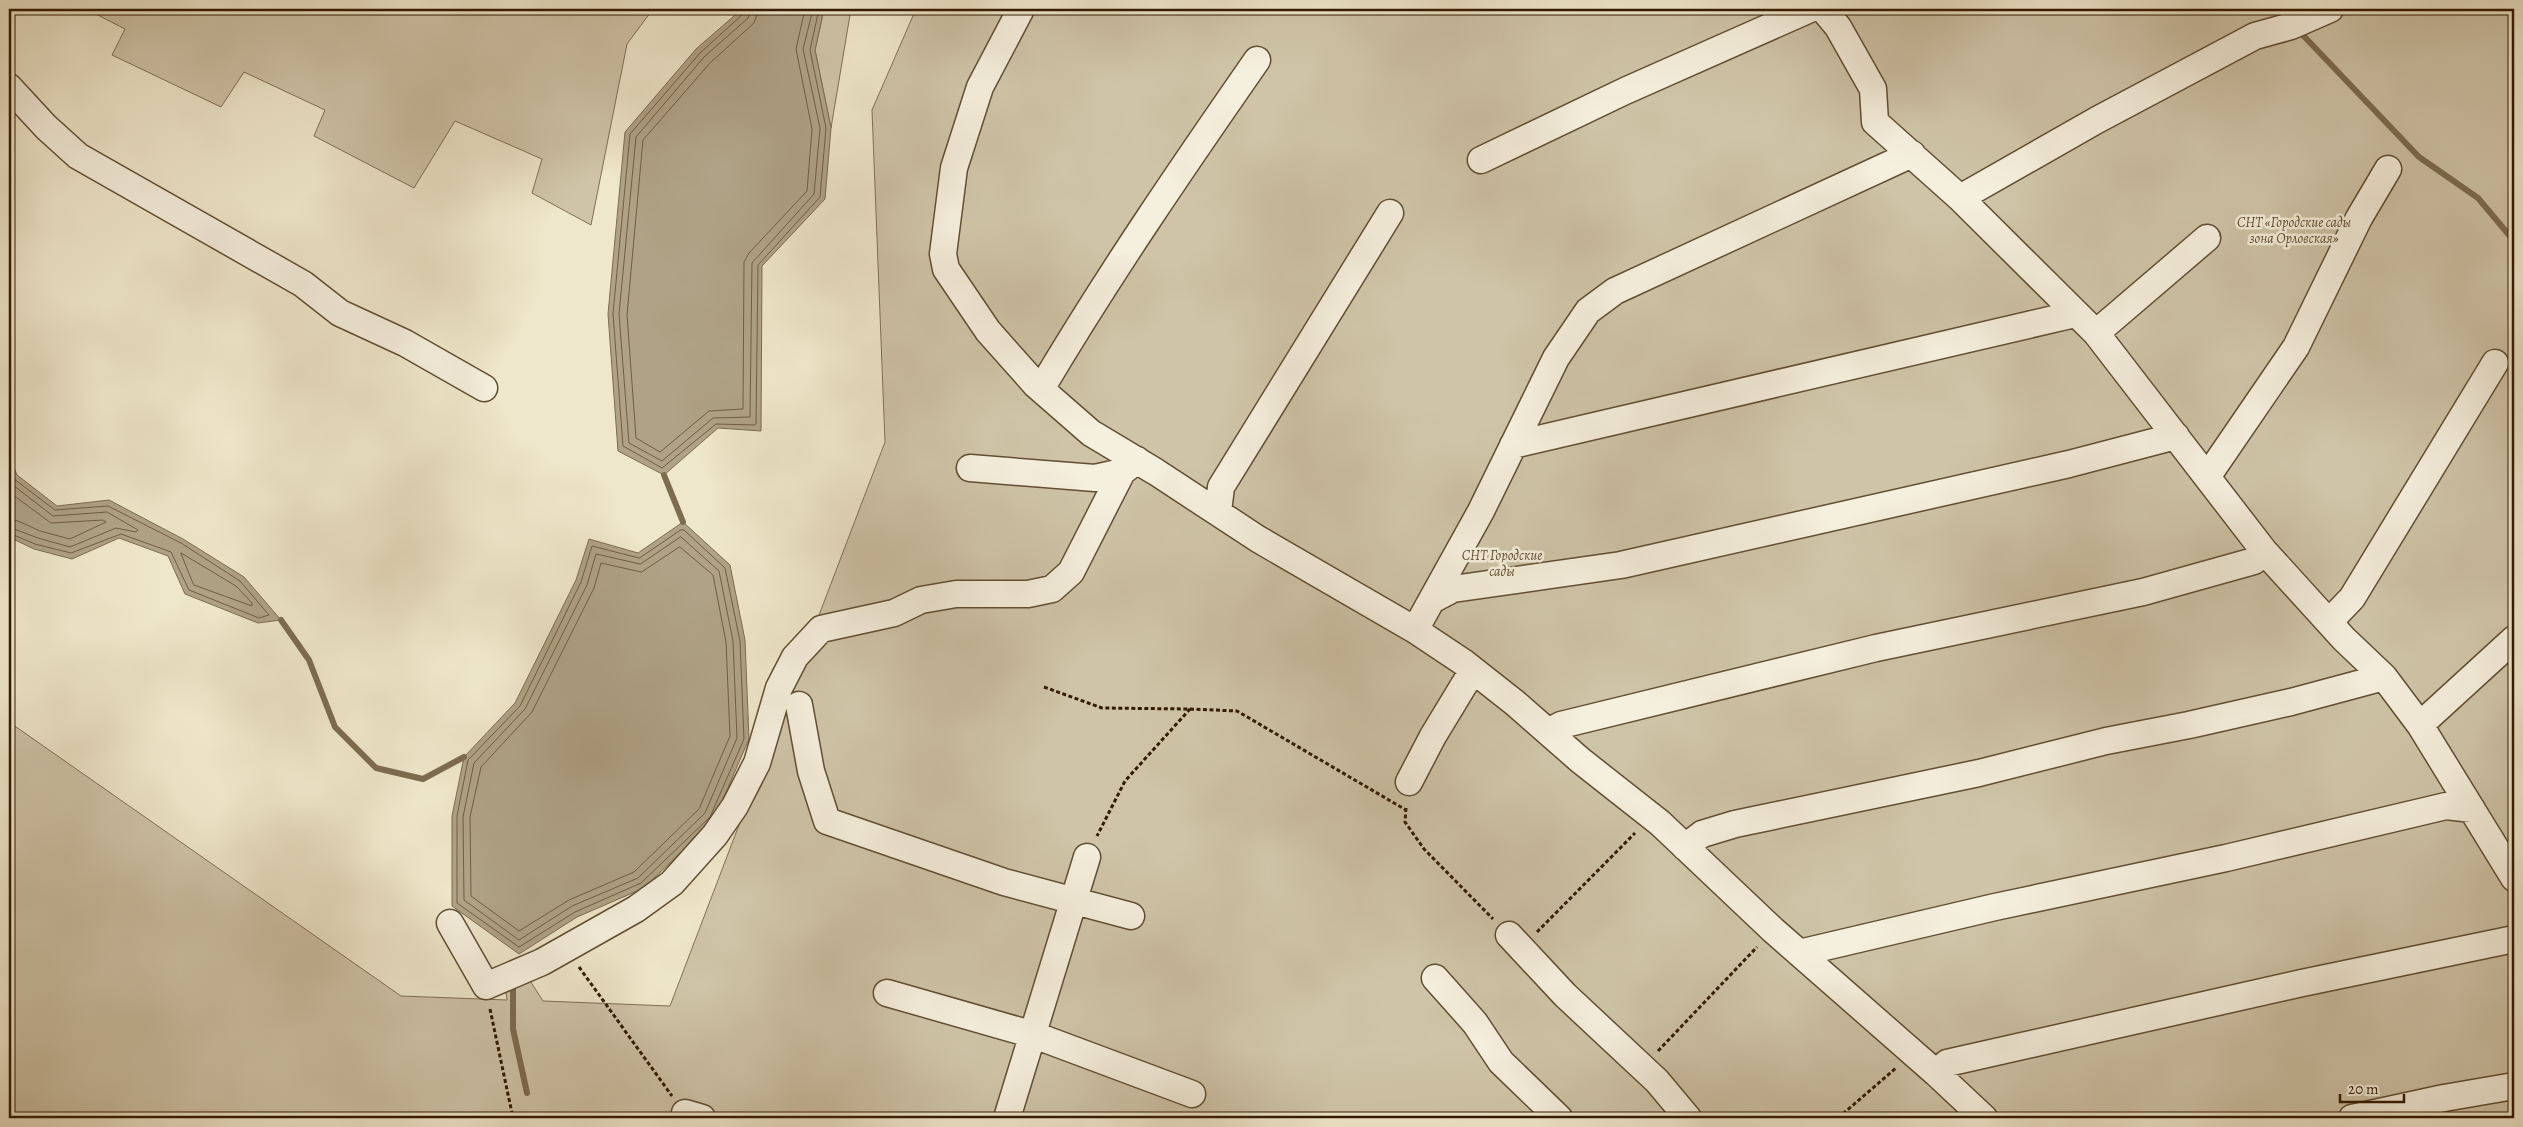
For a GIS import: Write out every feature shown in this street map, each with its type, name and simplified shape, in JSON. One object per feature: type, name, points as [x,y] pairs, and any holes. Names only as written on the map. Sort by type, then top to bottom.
[{"type":"street","points":[[1021,9],[980,87],[954,168],[942,254],[946,269],[988,331],[1041,389],[1130,466],[1218,512],[1258,539],[1415,630],[1473,670],[1651,816],[1799,954],[1914,1053],[1984,1118]]},
{"type":"street","points":[[1481,160],[1625,91],[1810,9]]},
{"type":"street","points":[[1823,9],[1838,27],[1873,89],[1875,122],[1960,198],[2096,333],[2264,550],[2329,622],[2384,677],[2420,725],[2513,873]]},
{"type":"street","points":[[1960,198],[2097,120],[2255,36],[2291,26],[2330,9]]},
{"type":"street","points":[[1041,389],[1075,332],[1180,171],[1257,60]]},
{"type":"street","points":[[9,87],[78,156],[303,284],[340,313],[405,342],[484,388]]},
{"type":"street","points":[[1415,630],[1513,445],[1556,358],[1588,311],[1615,291],[1912,154]]},
{"type":"street","points":[[2207,477],[2264,397],[2296,347],[2359,218],[2388,169]]},
{"type":"street","points":[[1218,512],[1221,487],[1390,213]]},
{"type":"street","points":[[2096,333],[2207,238]]},
{"type":"street","points":[[1513,445],[2075,314]]},
{"type":"street","points":[[2329,622],[2352,598],[2495,363]]},
{"type":"street","points":[[1432,600],[1453,589],[1630,563],[2069,464],[2176,436]]},
{"type":"street","points":[[970,468],[1095,478],[1130,466]]},
{"type":"street","points":[[450,922],[486,986],[542,962],[636,909],[672,883],[715,835],[735,806],[757,763],[779,688],[795,657],[821,629],[894,613],[921,600],[956,594],[1028,594],[1052,589],[1071,572],[1130,466]]},
{"type":"street","points":[[1548,732],[1562,725],[1867,650],[2143,592],[2254,561],[2264,550]]},
{"type":"street","points":[[2420,725],[2514,640]]},
{"type":"street","points":[[1409,782],[1433,736],[1473,670]]},
{"type":"street","points":[[1685,847],[1702,834],[1735,824],[1979,773],[2106,741],[2282,704],[2384,677]]},
{"type":"street","points":[[799,706],[811,771],[827,821],[1004,882],[1074,899],[1131,916]]},
{"type":"street","points":[[1799,954],[1995,907],[2226,858],[2446,806],[2472,809]]},
{"type":"street","points":[[1007,1118],[1034,1035],[1086,857]]},
{"type":"street","points":[[1936,1073],[1948,1063],[2302,983],[2514,939]]},
{"type":"street","points":[[1515,942],[1565,995],[1643,1067],[1688,1118]]},
{"type":"street","points":[[1435,978],[1475,1023],[1501,1062],[1559,1118]]},
{"type":"street","points":[[887,993],[1034,1035],[1192,1094]]},
{"type":"street","points":[[2352,1118],[2444,1098],[2514,1086]]},
{"type":"path","points":[[1044,686],[1102,708],[1236,711],[1406,810]]},
{"type":"path","points":[[1086,857],[1125,781],[1190,709]]},
{"type":"path","points":[[1409,782],[1405,822],[1424,849],[1515,942],[1651,816]]},
{"type":"path","points":[[1643,1067],[1773,930]]},
{"type":"path","points":[[566,948],[694,1116]]},
{"type":"path","points":[[486,986],[512,1118]]},
{"type":"path","points":[[1838,1118],[1914,1053]]},
{"type":"green space","points":[[86,9],[653,9],[627,44],[591,225],[532,193],[542,159],[455,121],[414,188],[314,136],[325,110],[244,72],[221,107],[112,55],[125,29]]},
{"type":"green space","points":[[824,9],[851,9],[831,128],[815,50]]},
{"type":"green space","name":"СНТ Городские сады","points":[[916,9],[2514,9],[2514,1118],[9,1118],[9,722],[401,996],[507,1000],[505,984],[529,979],[543,1001],[670,1006],[885,442],[872,110]]},
{"type":"water","points":[[742,9],[824,9],[815,50],[831,128],[825,199],[762,266],[761,431],[718,428],[664,475],[618,451],[608,314],[625,132],[696,49]]},
{"type":"water","points":[[9,455],[17,475],[57,506],[109,500],[183,539],[244,577],[281,620],[258,623],[185,594],[168,556],[119,538],[72,559],[34,549],[9,537]]},
{"type":"water","points":[[683,522],[730,565],[745,640],[749,739],[714,820],[644,888],[577,917],[519,954],[452,906],[452,816],[464,757],[515,703],[576,580],[589,539],[638,553]]},
{"type":"waterway","points":[[2298,30],[2419,157],[2478,198],[2514,241]]},
{"type":"waterway","points":[[664,475],[683,522]]},
{"type":"waterway","points":[[281,620],[309,660],[335,727],[376,768],[423,779],[464,757]]},
{"type":"waterway","points":[[513,981],[513,1029],[527,1093]]},
{"type":"park label","name":"СНТ «Городские сады зона Орловская»","points":[[2294,230]]}]
